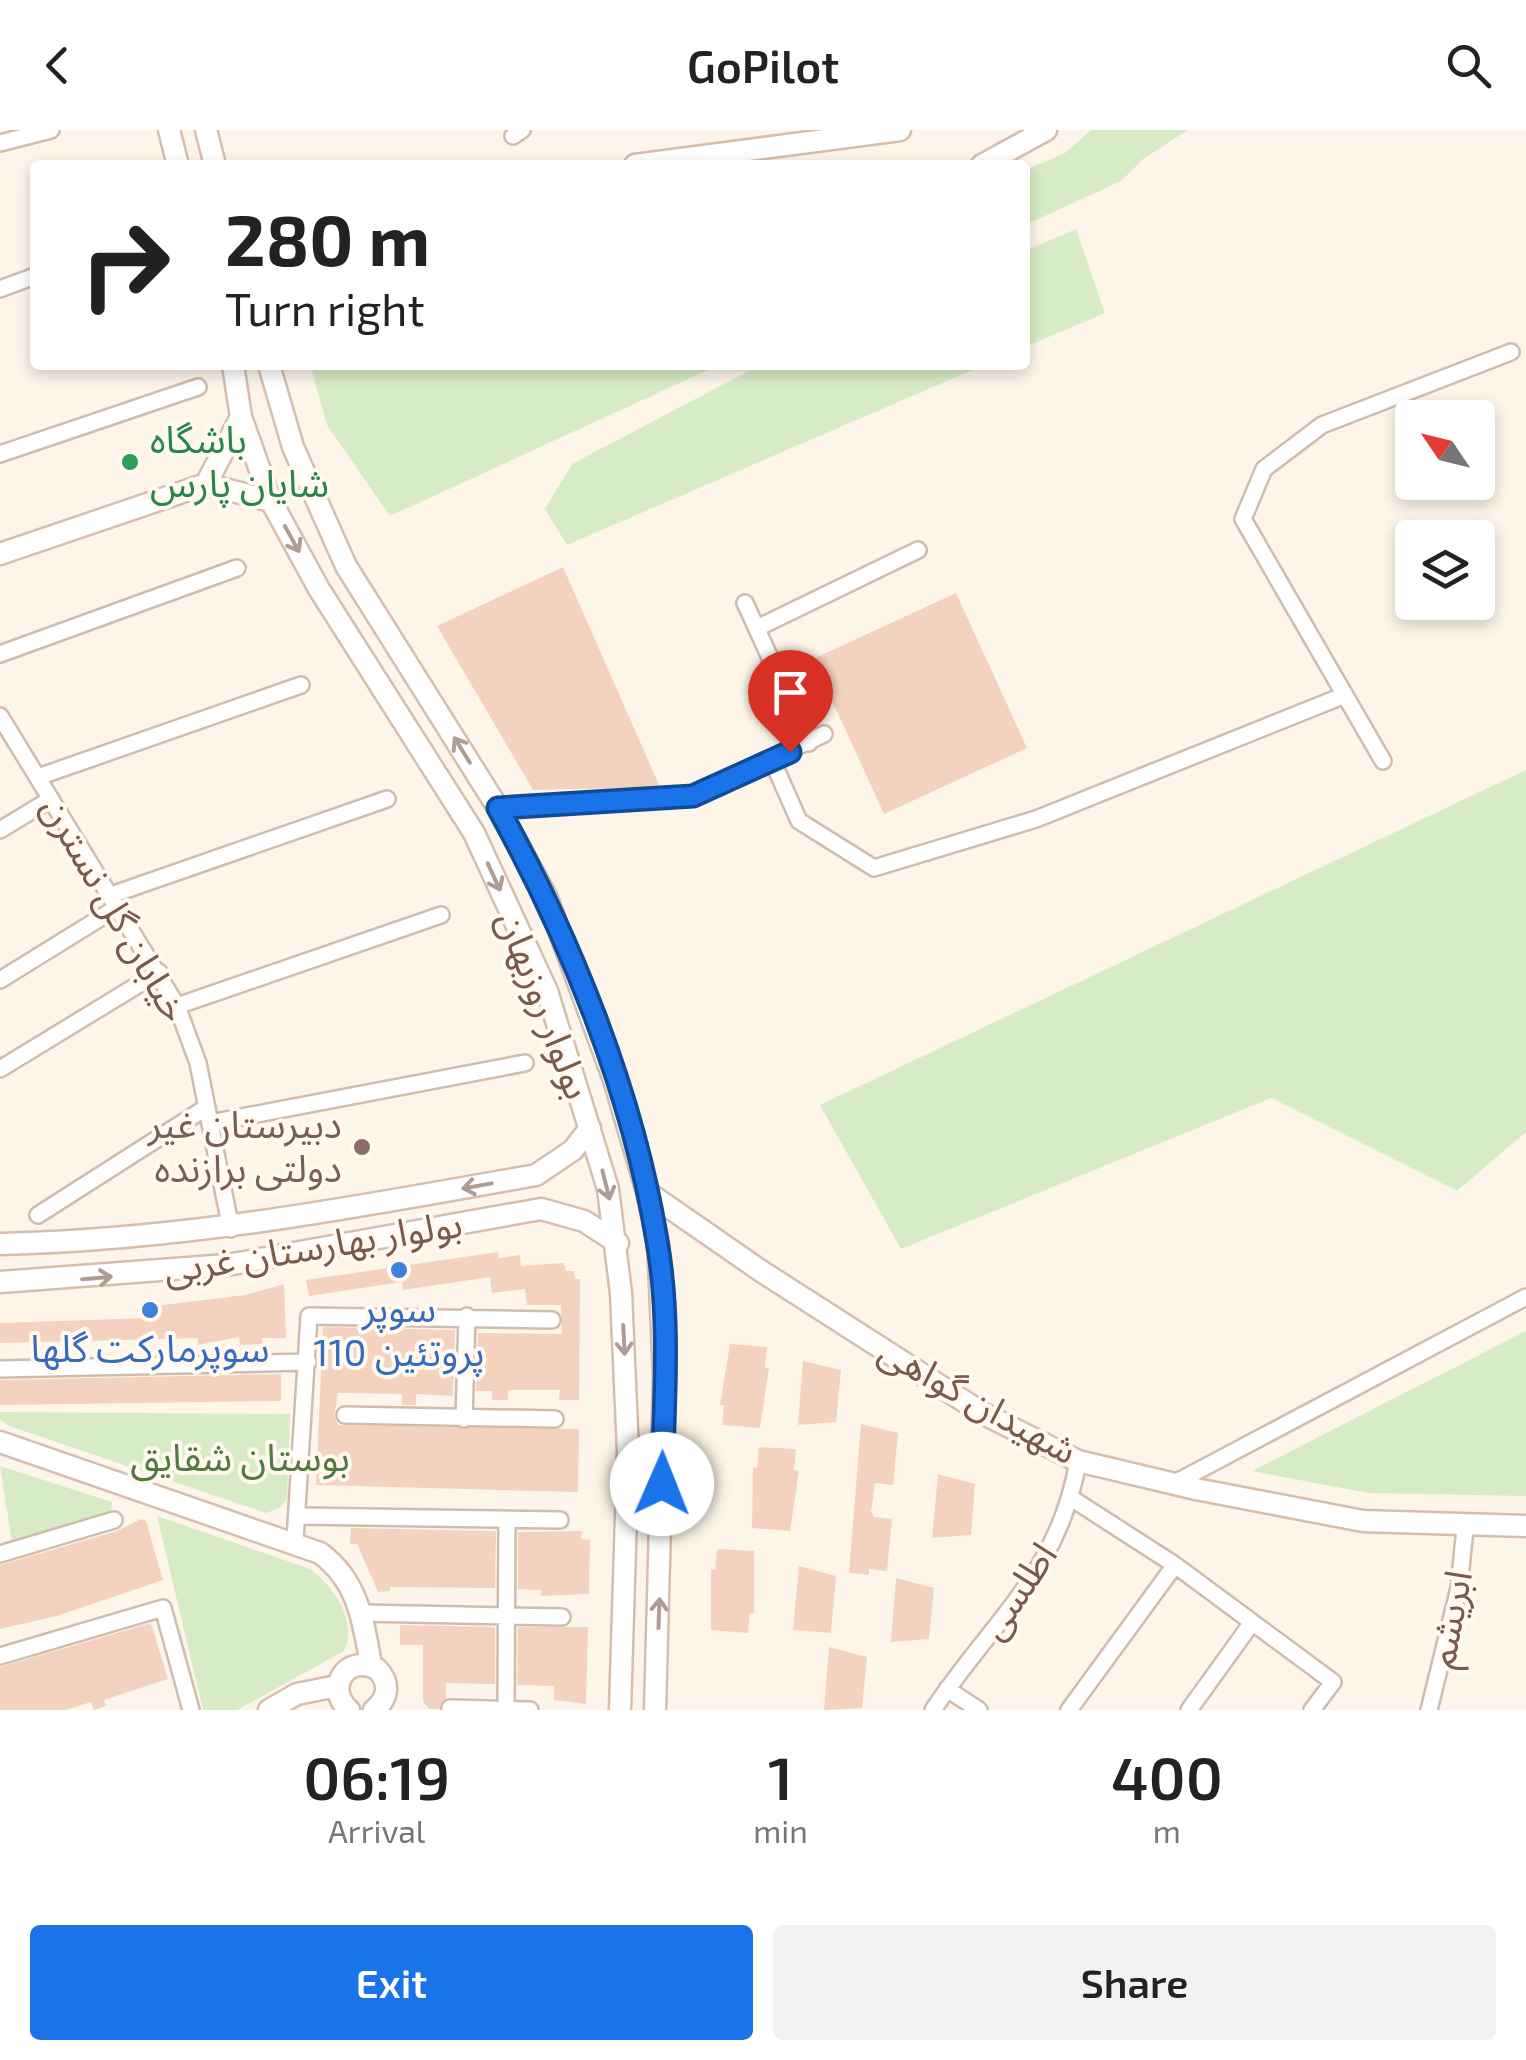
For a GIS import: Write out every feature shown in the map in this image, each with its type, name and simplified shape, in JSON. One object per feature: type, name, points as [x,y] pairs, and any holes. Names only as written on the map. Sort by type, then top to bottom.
[{"type":"main road","points":[[169,130],[177,160]]},
{"type":"main road","points":[[206,130],[214,160]]},
{"type":"main road","points":[[673,160],[900,130]]},
{"type":"main road","points":[[991,160],[1046,130]]},
{"type":"main road","name":"بولوار روزبهان","points":[[235,370],[240,417],[271,501],[319,589],[474,834],[547,990],[608,1188],[618,1242],[628,1451],[620,1710]]},
{"type":"main road","name":"بولوار روزبهان","points":[[271,370],[294,447],[346,566],[498,808],[548,898],[579,977],[647,1192],[660,1262],[663,1449],[655,1710]]},
{"type":"main road","points":[[206,484],[240,417]]},
{"type":"main road","points":[[0,554],[206,484],[271,501]]},
{"type":"main road","name":"بولوار بهارستان غربی","points":[[0,1244],[111,1241],[231,1229],[536,1175],[572,1150],[590,1128]]},
{"type":"main road","points":[[536,1175],[550,1190],[541,1209]]},
{"type":"main road","name":"شهیدان گواهی","points":[[647,1192],[760,1271],[984,1414],[1078,1460],[1173,1484],[1363,1521],[1465,1528],[1526,1526]]},
{"type":"main road","name":"بولوار بهارستان غربی","points":[[0,1282],[227,1265],[541,1209],[584,1220],[618,1242]]},
{"type":"main road","points":[[0,1442],[294,1540],[339,1567],[362,1613],[370,1665],[386,1684],[382,1708]]},
{"type":"main road","points":[[628,1451],[663,1449]]},
{"type":"main road","points":[[350,1710],[339,1698],[337,1686],[346,1669],[370,1665]]},
{"type":"main road","points":[[269,1710],[298,1694],[337,1686]]},
{"type":"street","points":[[0,143],[51,130]]},
{"type":"street","points":[[0,288],[30,278]]},
{"type":"street","points":[[1383,761],[1243,519],[1264,469],[1322,425],[1512,352]]},
{"type":"street","points":[[0,454],[198,386]]},
{"type":"street","points":[[757,628],[918,550]]},
{"type":"street","points":[[0,654],[238,568]]},
{"type":"street","points":[[745,602],[809,743]]},
{"type":"street","points":[[38,778],[301,685]]},
{"type":"street","points":[[772,760],[799,822],[874,868],[1036,819],[1345,695]]},
{"type":"street","name":"خیابان گل نسترن","points":[[0,716],[177,1006],[198,1064],[231,1229]]},
{"type":"street","points":[[498,808],[693,796],[824,734]]},
{"type":"street","points":[[0,830],[51,798]]},
{"type":"street","points":[[0,980],[114,901],[387,799]]},
{"type":"street","points":[[177,1006],[441,915]]},
{"type":"street","points":[[0,1069],[159,972]]},
{"type":"street","points":[[38,1215],[209,1115],[525,1063]]},
{"type":"street","points":[[1173,1484],[1526,1297]]},
{"type":"street","points":[[294,1540],[300,1516],[308,1316],[552,1320]]},
{"type":"street","points":[[464,1419],[467,1316]]},
{"type":"street","points":[[0,1369],[308,1362]]},
{"type":"street","points":[[345,1414],[556,1419]]},
{"type":"street","name":"اطلسی","points":[[933,1710],[1052,1550],[1072,1498],[1078,1460]]},
{"type":"street","points":[[1072,1498],[1175,1566],[1332,1682],[1312,1710]]},
{"type":"street","points":[[300,1516],[560,1520]]},
{"type":"street","points":[[0,1534],[2,1553],[114,1520]]},
{"type":"street","points":[[506,1709],[507,1520]]},
{"type":"street","name":"ابریشم","points":[[1429,1710],[1458,1588],[1465,1528]]},
{"type":"street","points":[[1068,1710],[1175,1566]]},
{"type":"street","points":[[0,1656],[163,1608],[190,1707],[170,1710]]},
{"type":"street","points":[[362,1613],[562,1617]]},
{"type":"street","points":[[1189,1710],[1251,1624]]},
{"type":"street","points":[[947,1689],[979,1710]]},
{"type":"street","points":[[450,1708],[530,1710]]},
{"type":"green space","points":[[1091,130],[1188,130],[1143,159],[1121,181],[1030,223],[1030,168],[1065,153]]},
{"type":"green space","points":[[1076,229],[1105,313],[1030,345],[1030,249]]},
{"type":"green space","points":[[311,370],[708,370],[390,516],[327,425]]},
{"type":"green space","points":[[751,370],[972,370],[567,545],[545,509],[572,464]]},
{"type":"green space","points":[[1526,770],[1526,1132],[1457,1191],[1271,1098],[901,1249],[820,1105]]},
{"type":"green space","points":[[1526,1331],[1526,1496],[1368,1493],[1252,1471]]},
{"type":"green space","name":"بوستان شقایق","points":[[0,1412],[290,1414],[287,1498],[280,1508],[266,1513],[9,1426],[0,1419]]},
{"type":"green space","points":[[0,1466],[112,1502],[111,1513],[12,1542]]},
{"type":"green space","points":[[157,1516],[310,1569],[335,1595],[346,1617],[348,1640],[344,1651],[237,1710],[203,1710]]},
{"type":"building","points":[[563,567],[660,787],[533,790],[437,626]]},
{"type":"building","points":[[956,593],[1027,748],[884,814],[813,659]]},
{"type":"building","points":[[498,1252],[499,1258],[520,1255],[521,1266],[564,1263],[566,1271],[574,1271],[575,1279],[580,1279],[579,1400],[559,1400],[560,1390],[508,1390],[508,1400],[492,1400],[492,1391],[476,1391],[478,1333],[562,1334],[561,1305],[527,1305],[525,1289],[492,1293],[490,1277],[403,1290],[402,1282],[309,1296],[306,1280]]},
{"type":"building","points":[[284,1284],[286,1338],[262,1338],[262,1344],[240,1345],[239,1337],[198,1345],[198,1338],[0,1343],[0,1323],[148,1318],[147,1307],[245,1295]]},
{"type":"building","points":[[323,1327],[455,1330],[453,1396],[416,1394],[416,1405],[402,1405],[402,1394],[338,1393],[334,1416],[338,1425],[579,1429],[578,1492],[316,1485]]},
{"type":"building","points":[[730,1344],[767,1347],[765,1368],[769,1368],[760,1428],[722,1425],[724,1405],[720,1405]]},
{"type":"building","points":[[803,1361],[841,1370],[836,1422],[798,1425]]},
{"type":"building","points":[[281,1374],[281,1401],[0,1405],[0,1380]]},
{"type":"building","points":[[861,1424],[898,1433],[893,1485],[875,1483],[871,1511],[874,1517],[892,1519],[887,1571],[869,1569],[869,1575],[849,1573]]},
{"type":"building","points":[[759,1447],[796,1449],[794,1470],[799,1471],[790,1531],[752,1528],[753,1467],[757,1468]]},
{"type":"building","points":[[938,1474],[975,1484],[971,1535],[932,1538]]},
{"type":"building","points":[[141,1519],[146,1521],[163,1580],[57,1616],[0,1629],[0,1565],[117,1531]]},
{"type":"building","points":[[351,1528],[496,1531],[495,1588],[390,1587],[390,1591],[378,1592],[357,1544],[350,1544]]},
{"type":"building","points":[[582,1531],[581,1539],[590,1540],[589,1594],[541,1596],[541,1590],[518,1589],[518,1532]]},
{"type":"building","points":[[717,1549],[754,1551],[754,1613],[750,1613],[748,1633],[711,1630],[711,1569],[715,1570]]},
{"type":"building","points":[[799,1566],[836,1576],[831,1633],[793,1630]]},
{"type":"building","points":[[896,1578],[934,1588],[929,1639],[891,1642]]},
{"type":"building","points":[[151,1623],[168,1679],[104,1700],[106,1706],[94,1710],[91,1702],[66,1710],[0,1710],[0,1667]]},
{"type":"building","points":[[400,1625],[495,1627],[495,1684],[446,1683],[446,1698],[439,1709],[429,1709],[423,1701],[423,1645],[400,1645]]},
{"type":"building","points":[[518,1627],[588,1627],[586,1704],[554,1700],[554,1686],[517,1685]]},
{"type":"building","points":[[829,1647],[867,1657],[862,1708],[824,1710]]},
{"type":"place","name":"باشگاه شایان پارس","points":[[130,462]]},
{"type":"place","name":"دبیرستان غیر دولتی برازنده","points":[[362,1147]]},
{"type":"place","name":"سوپر پروتئین 110","points":[[399,1270]]},
{"type":"place","name":"سوپرمارکت گلها","points":[[150,1310]]},
{"type":"route","points":[[662,1484],[660,1262],[647,1192],[579,977],[548,898],[498,808],[693,796],[790,752]]}]
